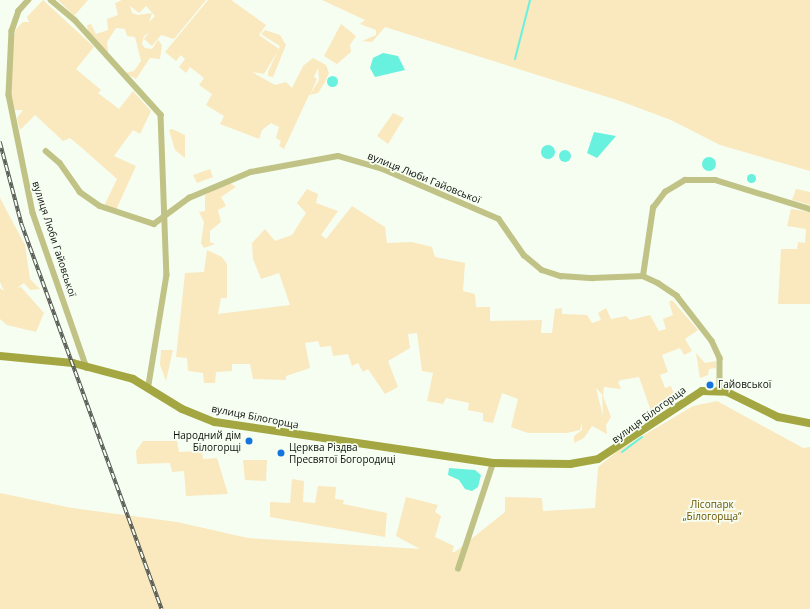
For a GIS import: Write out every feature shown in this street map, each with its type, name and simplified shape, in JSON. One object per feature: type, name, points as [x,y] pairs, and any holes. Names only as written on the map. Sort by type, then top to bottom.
[{"type":"street","name":"вулиця Люби Гайовської","points":[[28,0],[19,12],[12,31],[9,95],[33,213],[87,368]]},
{"type":"street","points":[[51,0],[75,20],[162,115],[163,220],[167,275],[149,385]]},
{"type":"street","points":[[46,150],[60,163],[80,192],[100,206],[154,224],[163,220]]},
{"type":"street","name":"вулиця Люби Гайовської","points":[[163,220],[189,198],[238,175],[338,156],[383,169],[499,219],[524,255],[546,271],[593,278],[643,276]]},
{"type":"street","points":[[810,209],[782,202],[715,180],[691,178],[678,184],[660,197],[651,212],[643,276],[677,296],[712,341],[720,358],[720,390],[778,417],[810,423]]},
{"type":"street","name":"вулиця Білогорща","points":[[0,356],[48,359],[149,385],[182,409],[215,422],[493,463],[564,464],[598,459],[610,455],[682,401],[702,392],[720,390]]},
{"type":"street","points":[[458,569],[493,463]]},
{"type":"green space","points":[[43,0],[94,47],[76,69],[101,90],[98,93],[119,109],[133,91],[151,111],[140,134],[133,130],[114,156],[136,166],[116,210],[104,206],[117,179],[70,138],[63,141],[35,115],[20,130],[17,118],[23,110],[15,110],[11,100],[9,54],[16,29],[23,22],[29,22],[27,17]]},
{"type":"green space","points":[[58,0],[88,0],[74,16]]},
{"type":"green space","points":[[122,0],[206,0],[174,39],[161,35],[152,46],[144,39],[149,32],[144,36],[142,44],[145,48],[152,49],[158,40],[162,45],[160,59],[150,58],[136,79],[125,73],[134,71],[141,61],[135,37],[127,36],[125,29],[116,28],[107,42],[108,53],[89,36],[87,25],[91,24],[96,34],[108,30],[107,19],[118,15],[115,3]],"holes":[[[130,6],[139,13],[146,6],[155,16],[149,22],[152,13],[138,15],[132,13]]]},
{"type":"green space","points":[[208,0],[231,0],[266,25],[259,35],[279,49],[264,74],[252,72],[275,85],[286,82],[292,88],[303,66],[313,58],[326,65],[329,73],[318,93],[310,95],[309,95],[284,149],[279,146],[281,141],[276,138],[279,127],[271,123],[262,130],[259,139],[220,124],[224,116],[206,105],[212,94],[199,85],[204,78],[190,67],[186,73],[179,67],[185,59],[181,55],[176,61],[165,52]],"holes":[[[318,68],[319,80],[310,95],[317,79],[314,77]]]},
{"type":"green space","points":[[322,0],[810,0],[810,171],[720,145],[671,120],[620,101],[385,27],[372,42],[362,41],[376,35],[376,30],[360,24],[365,20]]},
{"type":"green space","points":[[341,24],[356,36],[350,45],[351,52],[337,64],[324,56]]},
{"type":"green space","points":[[265,30],[280,35],[286,45],[273,77],[268,76],[268,72],[280,46],[261,34]]},
{"type":"green space","points":[[393,113],[404,118],[388,144],[377,136]]},
{"type":"green space","points":[[172,129],[185,135],[185,158],[175,150],[169,130]]},
{"type":"green space","points":[[210,169],[213,177],[197,183],[193,175]]},
{"type":"green space","points":[[228,182],[236,187],[221,197],[226,206],[218,210],[221,222],[210,231],[210,242],[215,244],[204,248],[201,243],[204,222],[199,212],[205,211],[205,195]]},
{"type":"green space","points":[[307,189],[318,194],[316,203],[338,211],[321,235],[326,239],[352,206],[385,227],[387,243],[412,242],[432,247],[435,257],[465,263],[463,291],[475,294],[476,307],[490,307],[490,321],[542,320],[541,333],[552,333],[555,309],[562,308],[562,314],[587,315],[592,323],[601,320],[598,313],[606,308],[611,319],[626,316],[630,320],[650,315],[659,331],[666,329],[663,319],[673,315],[669,302],[672,300],[698,330],[685,339],[692,351],[684,355],[680,348],[662,355],[668,372],[660,375],[665,388],[671,386],[675,397],[651,411],[639,377],[621,380],[618,382],[621,389],[604,387],[603,396],[611,417],[606,425],[607,434],[592,426],[584,438],[574,443],[574,436],[582,430],[582,423],[580,430],[567,433],[528,433],[511,427],[518,399],[502,393],[493,423],[483,421],[483,413],[468,410],[469,403],[446,398],[443,404],[427,401],[433,373],[422,371],[417,333],[408,334],[410,348],[388,361],[398,387],[385,394],[368,369],[363,372],[358,363],[352,366],[348,354],[333,356],[331,346],[320,347],[318,341],[305,343],[310,368],[286,376],[286,380],[253,379],[250,364],[232,364],[232,371],[216,372],[215,383],[204,383],[203,373],[188,371],[187,358],[176,357],[185,273],[204,272],[207,250],[222,257],[227,264],[227,298],[221,298],[218,314],[290,305],[279,273],[261,279],[253,259],[252,243],[265,229],[275,241],[292,235],[306,213],[297,203]],"holes":[[[596,388],[602,394],[603,416]]]},
{"type":"green space","points":[[796,189],[810,192],[810,205],[792,200]]},
{"type":"green space","points":[[0,198],[25,245],[30,279],[40,289],[30,290],[24,283],[17,288],[21,287],[44,313],[36,332],[7,325],[0,319],[0,288],[4,291],[0,282]]},
{"type":"green space","points":[[791,209],[810,212],[810,304],[778,304],[781,249],[797,249],[798,242],[805,243],[806,229],[787,226]]},
{"type":"green space","points":[[161,350],[173,350],[166,381],[160,365]]},
{"type":"green space","points":[[696,353],[705,363],[716,361],[716,368],[709,369],[708,375],[700,378]]},
{"type":"green space","name":"Лісопарк „Білогорща“","points":[[717,401],[803,448],[810,447],[810,609],[0,609],[0,493],[72,508],[177,522],[248,538],[420,549],[396,536],[406,497],[438,505],[435,512],[441,516],[435,537],[454,546],[452,552],[455,552],[505,512],[505,497],[542,498],[543,511],[595,508],[598,467],[619,450],[693,406]]},
{"type":"green space","points":[[143,441],[177,441],[179,452],[202,451],[203,459],[217,458],[228,494],[186,496],[184,471],[172,472],[170,463],[137,464],[136,451]]},
{"type":"green space","points":[[243,460],[267,460],[266,481],[245,480]]},
{"type":"green space","points":[[292,479],[304,481],[303,502],[315,503],[318,486],[336,487],[335,499],[344,500],[343,504],[387,513],[385,537],[270,517],[270,502],[290,503]]},
{"type":"water","points":[[383,53],[398,56],[405,70],[375,77],[370,68],[373,58]]},
{"type":"water","points":[[330,76],[334,76],[336,77],[336,85],[330,86],[327,83],[327,79]]},
{"type":"water","points":[[594,132],[616,136],[597,158],[587,153]]},
{"type":"water","points":[[548,145],[553,147],[555,152],[553,157],[548,159],[543,157],[541,152],[543,147]]},
{"type":"water","points":[[565,150],[569,152],[571,156],[569,160],[565,162],[561,160],[559,156],[561,152]]},
{"type":"water","points":[[709,157],[714,159],[716,164],[714,169],[709,171],[704,169],[702,164],[704,159]]},
{"type":"water","points":[[751,173],[756,178],[751,183],[746,178]]},
{"type":"water","points":[[449,468],[475,470],[481,475],[478,487],[472,491],[465,489],[459,480],[448,475]]},
{"type":"waterway","points":[[515,59],[530,0]]},
{"type":"waterway","points":[[622,452],[642,437]]},
{"type":"railway","points":[[0,142],[22,225],[162,609]]},
{"type":"place","name":"Гайовської","points":[[710,385]]},
{"type":"place","name":"Народний дім Білогорщі","points":[[249,441]]},
{"type":"place","name":"Церква Різдва Пресвятої Богородиці","points":[[281,453]]}]
